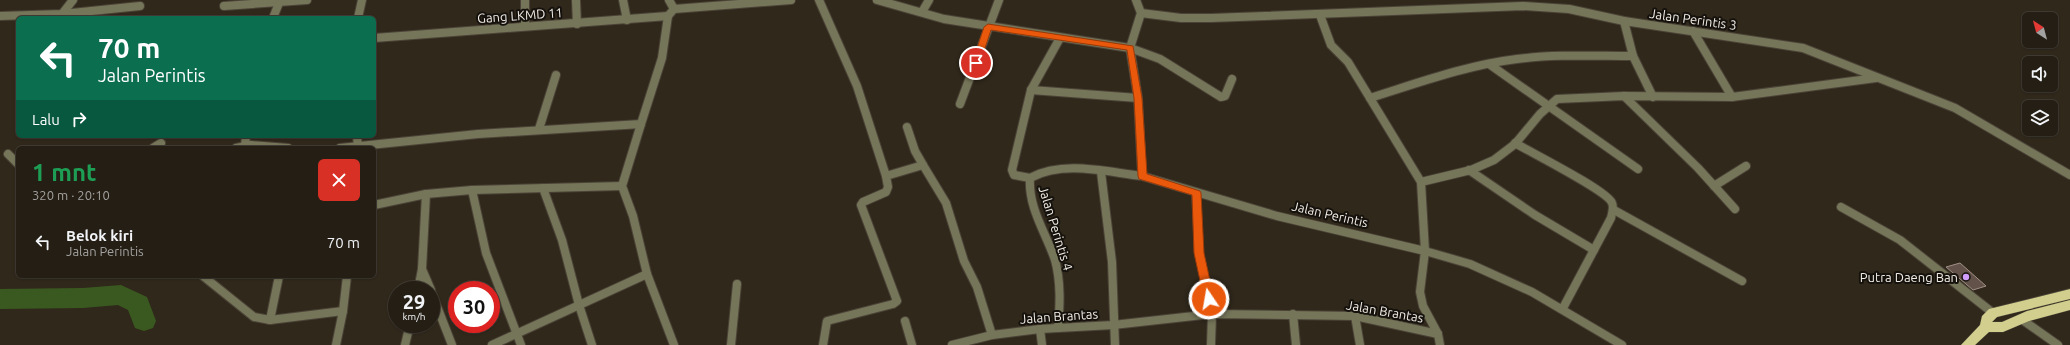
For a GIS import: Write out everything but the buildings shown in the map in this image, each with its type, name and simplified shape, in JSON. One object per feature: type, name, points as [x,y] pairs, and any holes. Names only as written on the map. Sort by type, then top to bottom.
[{"type":"highway","points":[[1986,327],[1986,320],[1993,313],[2070,294]]},
{"type":"highway","points":[[1967,345],[1986,327],[2004,327],[2021,319],[2070,305]]},
{"type":"street","points":[[62,14],[73,0]]},
{"type":"street","points":[[224,6],[307,0]]},
{"type":"street","points":[[358,16],[362,0]]},
{"type":"street","points":[[525,0],[525,26]]},
{"type":"street","points":[[576,0],[577,24]]},
{"type":"street","points":[[623,0],[627,20]]},
{"type":"street","points":[[669,0],[674,9]]},
{"type":"street","points":[[674,345],[647,274],[633,216],[622,186],[662,58],[668,16],[674,9],[791,0]]},
{"type":"street","points":[[819,0],[854,76],[869,116],[886,176],[888,187],[886,192],[863,202],[861,205],[897,301],[893,304],[827,321],[823,345]]},
{"type":"street","points":[[877,0],[988,27],[1130,48],[1160,59],[1221,97],[1225,96],[1232,79]]},
{"type":"street","points":[[922,12],[929,0]]},
{"type":"street","points":[[960,104],[999,0]]},
{"type":"street","points":[[1136,0],[1141,13],[1130,48],[1138,98],[1142,176]]},
{"type":"street","points":[[0,16],[62,14],[143,2]]},
{"type":"street","points":[[274,16],[279,3]]},
{"type":"street","name":"Jalan Perintis 3","points":[[1141,13],[1181,18],[1320,15],[1523,6],[1569,9],[1624,21],[1803,48],[1955,108],[2070,174]]},
{"type":"street","name":"Jalan Brantas","points":[[1320,15],[1330,45],[1348,62],[1421,182],[1425,251],[1420,292],[1423,306],[1438,334]]},
{"type":"street","name":"Gang LKMD 11","points":[[376,38],[668,16]]},
{"type":"street","points":[[1624,21],[1633,56],[1653,97]]},
{"type":"street","points":[[1693,31],[1732,97]]},
{"type":"street","points":[[1030,178],[1014,175],[1012,170],[1031,90],[1060,38]]},
{"type":"street","points":[[1370,98],[1440,76],[1489,64],[1538,57],[1633,56]]},
{"type":"street","points":[[1489,64],[1638,169]]},
{"type":"street","points":[[539,129],[556,75]]},
{"type":"street","points":[[1421,182],[1492,163],[1516,143],[1548,105],[1557,99],[1624,96],[1732,97],[1876,78]]},
{"type":"street","points":[[1031,90],[1138,98]]},
{"type":"street","points":[[1624,96],[1735,209]]},
{"type":"street","points":[[368,146],[539,129],[641,124]]},
{"type":"street","points":[[907,127],[915,151],[946,203],[964,262],[977,287],[992,335]]},
{"type":"street","points":[[244,146],[246,138]]},
{"type":"street","points":[[156,146],[161,143]]},
{"type":"street","points":[[1516,143],[1606,196],[1614,204],[1614,210],[1563,308]]},
{"type":"street","points":[[8,154],[16,162]]},
{"type":"street","points":[[886,176],[923,165]]},
{"type":"street","points":[[1714,186],[1746,166]]},
{"type":"street","name":"Jalan Perintis 4","points":[[1058,328],[1060,288],[1057,268],[1040,226],[1028,185],[1030,178],[1041,172],[1058,169],[1142,176]]},
{"type":"street","points":[[1469,170],[1535,215],[1594,250]]},
{"type":"street","points":[[1101,172],[1112,262],[1115,345]]},
{"type":"street","name":"Jalan Perintis","points":[[1142,176],[1276,216],[1425,251],[1496,274],[1563,308],[1622,345]]},
{"type":"street","points":[[376,205],[426,194],[472,190],[622,186]]},
{"type":"street","points":[[543,188],[562,240],[579,305],[592,345]]},
{"type":"street","points":[[472,190],[486,254],[521,345]]},
{"type":"street","points":[[1196,193],[1199,253],[1212,314],[1211,345]]},
{"type":"street","points":[[420,281],[422,269],[426,194]]},
{"type":"street","points":[[1841,207],[1900,240],[1993,313]]},
{"type":"street","points":[[1614,210],[1742,281]]},
{"type":"street","points":[[422,269],[427,281]]},
{"type":"street","points":[[492,345],[647,274]]},
{"type":"street","points":[[205,278],[254,317],[270,320],[343,311]]},
{"type":"street","points":[[270,320],[279,278]]},
{"type":"street","points":[[336,345],[343,311],[347,278]]},
{"type":"street","points":[[731,345],[737,284]]},
{"type":"street","points":[[440,314],[452,345]]},
{"type":"street","name":"Jalan Brantas","points":[[952,345],[967,343],[992,335],[1040,329],[1114,325],[1212,314],[1354,316],[1438,334]]},
{"type":"street","points":[[1293,314],[1296,345]]},
{"type":"street","points":[[1354,316],[1360,345]]},
{"type":"street","points":[[2021,319],[2058,345]]},
{"type":"street","points":[[905,321],[912,345]]},
{"type":"street","points":[[1040,329],[1042,345]]},
{"type":"street","points":[[405,345],[408,333]]},
{"type":"street","points":[[1438,334],[1440,345]]},
{"type":"waterway","points":[[0,299],[83,298],[121,295],[138,304],[144,321]]},
{"type":"place","name":"Putra Daeng Ban","points":[[1966,277]]},
{"type":"route","points":[[976,63],[988,27],[1130,48],[1138,98],[1142,176],[1196,193],[1199,253],[1209,299]]}]
